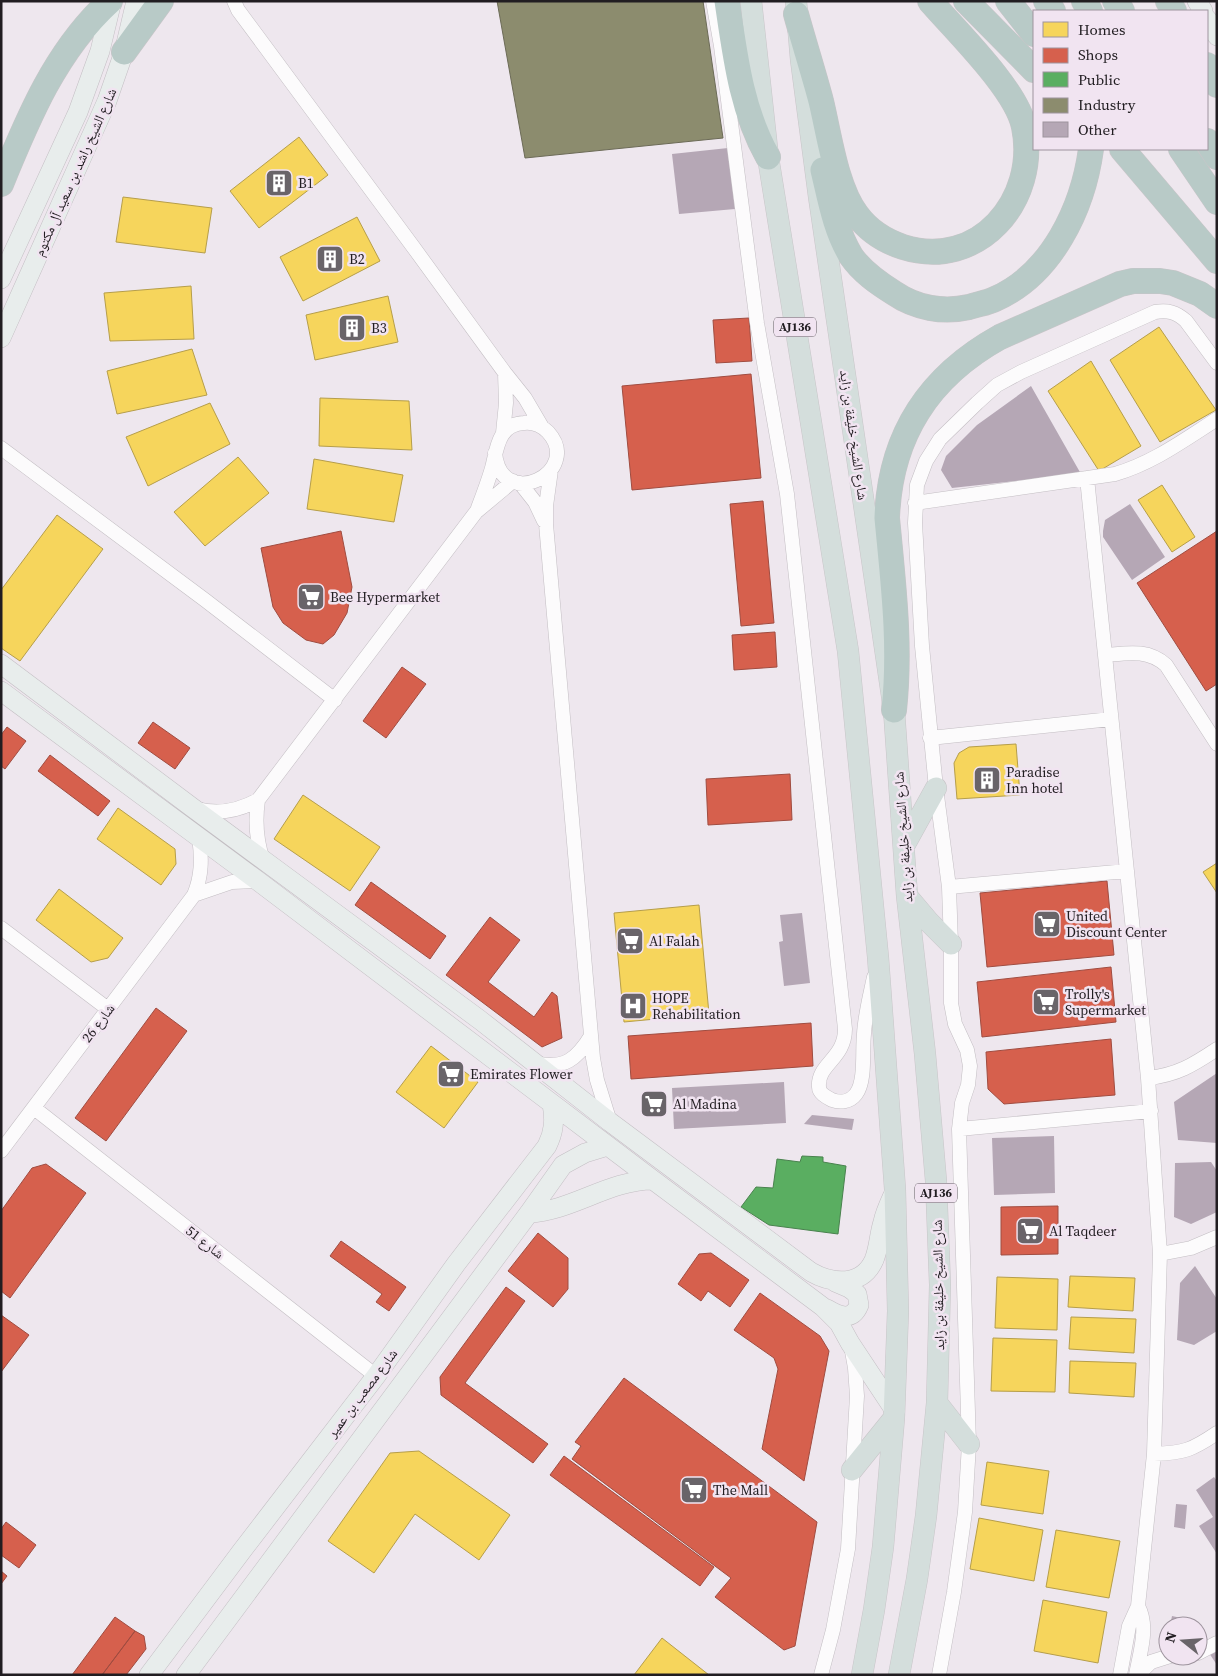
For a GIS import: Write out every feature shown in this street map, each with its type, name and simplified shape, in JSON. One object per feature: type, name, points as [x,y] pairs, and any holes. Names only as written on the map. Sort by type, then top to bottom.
[{"type":"highway","points":[[1,184],[52,74],[84,28],[111,1]]},
{"type":"highway","points":[[124,52],[161,1]]},
{"type":"highway","points":[[727,1],[747,110],[756,135],[768,156]]},
{"type":"highway","points":[[796,7],[816,81],[836,169],[856,215],[872,231],[894,244],[913,250],[933,253],[967,244],[984,235],[999,223],[1011,208],[1019,191],[1025,171],[1026,152],[1024,127],[1018,108],[991,71],[930,1]]},
{"type":"highway","points":[[966,1],[1033,69]]},
{"type":"highway","points":[[1008,1],[1033,33]]},
{"type":"highway","points":[[1208,68],[1217,86]]},
{"type":"highway","points":[[808,112],[833,212],[840,233],[851,255],[872,278],[902,298],[918,305],[947,310],[993,300],[1017,286],[1032,274],[1061,236],[1078,202],[1089,166],[1091,150]]},
{"type":"highway","points":[[1208,143],[1217,157]]},
{"type":"highway","points":[[1123,150],[1217,261]]},
{"type":"highway","points":[[1182,150],[1217,202]]},
{"type":"highway","points":[[894,710],[898,644],[886,518],[888,497],[896,457],[903,438],[912,419],[936,386],[955,367],[983,347],[1120,284],[1147,280],[1174,283],[1200,294],[1217,306]]},
{"type":"main road","name":"AJ136","points":[[751,1],[768,156],[848,651],[878,956],[895,1189],[898,1311],[895,1414],[883,1547],[862,1675]]},
{"type":"main road","name":"شارع الشيخ خليفة بن زايد","points":[[796,7],[808,112],[894,710],[907,896],[925,1054],[936,1181],[940,1285],[937,1403],[925,1525],[899,1675]]},
{"type":"main road","points":[[904,846],[936,788]]},
{"type":"main road","points":[[907,896],[929,922],[952,944]]},
{"type":"main road","points":[[937,1403],[969,1444]]},
{"type":"main road","points":[[852,1470],[895,1414]]},
{"type":"street","name":"شارع الشيخ راشد بن سعيد آل مكتوم","points":[[1,279],[78,112],[100,52],[111,1]]},
{"type":"street","name":"شارع الشيخ راشد بن سعيد آل مكتوم","points":[[1,338],[107,101],[124,52],[136,1]]},
{"type":"street","points":[[234,1],[238,10],[265,48],[414,248],[504,373],[525,398],[542,427]]},
{"type":"street","points":[[713,1],[721,46],[757,323],[789,514],[845,1029],[844,1044],[841,1050],[827,1065],[820,1079],[820,1090],[833,1101],[842,1102],[849,1100],[855,1096],[859,1089],[866,1014],[878,956]]},
{"type":"street","points":[[1208,20],[1217,36]]},
{"type":"street","points":[[939,1675],[954,1592],[965,1512],[969,1444],[959,1129],[962,1103],[968,1085],[970,1066],[951,1003],[952,944],[949,887],[930,738],[915,523],[917,485],[920,472],[940,439],[997,385],[1021,372],[1155,312],[1164,310],[1180,315],[1217,363]]},
{"type":"street","points":[[503,433],[506,403],[504,373]]},
{"type":"street","points":[[915,503],[1115,474],[1155,458],[1217,419]]},
{"type":"street","points":[[193,808],[220,813],[246,807],[258,800],[476,512],[487,483],[496,446],[503,433],[508,428],[521,423],[535,424],[542,427],[555,443],[556,457],[551,470],[546,506],[546,524],[591,1036],[597,1080],[610,1122]]},
{"type":"street","points":[[1,448],[335,700]]},
{"type":"street","points":[[495,453],[498,467],[502,473],[517,482],[535,502],[546,524]]},
{"type":"street","points":[[476,512],[517,482],[527,484],[541,480],[551,470]]},
{"type":"street","points":[[1087,478],[1148,1078],[1160,1254],[1154,1454],[1138,1606],[1129,1626],[1120,1675]]},
{"type":"street","points":[[1106,655],[1138,653],[1158,658],[1166,665],[1217,744]]},
{"type":"street","points":[[1,664],[262,860],[480,1020],[610,1122],[811,1272],[849,1288],[857,1294],[859,1305],[857,1310],[848,1316],[843,1316],[823,1307]]},
{"type":"street","points":[[1,690],[258,881],[652,1180],[823,1307],[839,1324],[895,1414]]},
{"type":"street","points":[[930,738],[1111,719]]},
{"type":"street","points":[[258,800],[256,833],[262,860]]},
{"type":"street","name":"شارع 26","points":[[1,1151],[6,1136],[34,1108],[194,895],[200,882],[199,837]]},
{"type":"street","points":[[949,887],[1127,871]]},
{"type":"street","points":[[194,895],[232,882],[258,881]]},
{"type":"street","points":[[1,928],[108,1009]]},
{"type":"street","points":[[533,1062],[554,1065],[574,1059],[591,1036]]},
{"type":"street","points":[[1148,1078],[1161,1077],[1181,1071],[1217,1049]]},
{"type":"street","name":"شارع مصعب بن عمير","points":[[149,1675],[376,1376],[456,1264],[547,1146],[552,1136],[554,1125],[552,1104]]},
{"type":"street","name":"شارع 51","points":[[34,1108],[376,1376]]},
{"type":"street","points":[[959,1129],[1151,1111]]},
{"type":"street","points":[[547,1146],[558,1145],[562,1148],[565,1154],[562,1164]]},
{"type":"street","points":[[562,1164],[585,1153],[608,1146]]},
{"type":"street","name":"شارع مصعب بن عمير","points":[[186,1675],[529,1214],[562,1164]]},
{"type":"street","points":[[529,1214],[553,1209],[625,1183],[652,1180]]},
{"type":"street","points":[[836,1282],[844,1282],[859,1277],[871,1265],[883,1220],[895,1189]]},
{"type":"street","points":[[1160,1254],[1191,1248],[1217,1237]]},
{"type":"street","points":[[821,1675],[833,1630],[848,1549],[857,1382],[850,1343]]},
{"type":"street","points":[[1154,1454],[1185,1451],[1194,1448],[1217,1433]]},
{"type":"street","points":[[1137,1675],[1143,1636],[1143,1620],[1138,1606]]},
{"type":"street","points":[[1143,1636],[1158,1650]]},
{"type":"street","points":[[1137,1675],[1151,1662],[1158,1659]]},
{"type":"building: Homes","name":"B1","points":[[299,137],[328,175],[259,228],[230,191]]},
{"type":"building: Homes","points":[[123,197],[212,208],[205,253],[116,242]]},
{"type":"building: Homes","name":"B2","points":[[357,217],[380,261],[303,301],[280,257]]},
{"type":"building: Homes","points":[[191,286],[194,339],[110,341],[104,293]]},
{"type":"building: Homes","name":"B3","points":[[388,296],[398,342],[315,360],[306,315]]},
{"type":"building: Homes","points":[[1159,327],[1216,410],[1160,442],[1110,360]]},
{"type":"building: Homes","points":[[192,349],[207,395],[117,414],[107,371]]},
{"type":"building: Homes","points":[[1091,361],[1141,446],[1099,471],[1048,391]]},
{"type":"building: Homes","points":[[320,398],[409,401],[412,450],[319,446]]},
{"type":"building: Homes","points":[[210,403],[230,444],[148,486],[126,437]]},
{"type":"building: Homes","points":[[238,457],[269,493],[205,546],[174,512]]},
{"type":"building: Homes","points":[[314,459],[403,475],[394,522],[307,509]]},
{"type":"building: Homes","points":[[1162,485],[1195,537],[1172,552],[1138,500]]},
{"type":"building: Homes","points":[[57,515],[103,549],[20,661],[1,648],[1,590]]},
{"type":"building: Homes","name":"Paradise Inn hotel","points":[[1016,744],[1020,795],[957,799],[954,763],[959,753],[969,747]]},
{"type":"building: Homes","points":[[303,795],[380,847],[350,891],[274,839]]},
{"type":"building: Homes","points":[[118,808],[175,849],[176,864],[161,885],[97,839]]},
{"type":"building: Homes","points":[[1217,863],[1217,893],[1203,872]]},
{"type":"building: Homes","points":[[59,889],[123,938],[108,958],[91,962],[36,920]]},
{"type":"building: Homes","points":[[699,905],[709,1014],[624,1022],[614,913]]},
{"type":"building: Homes","points":[[431,1046],[478,1082],[444,1128],[396,1092]]},
{"type":"building: Homes","points":[[1070,1276],[1135,1278],[1133,1311],[1068,1307]]},
{"type":"building: Homes","points":[[997,1277],[1058,1279],[1057,1330],[995,1328]]},
{"type":"building: Homes","points":[[1071,1317],[1136,1319],[1134,1353],[1069,1349]]},
{"type":"building: Homes","points":[[993,1338],[1057,1340],[1055,1392],[991,1391]]},
{"type":"building: Homes","points":[[1070,1361],[1136,1363],[1134,1397],[1069,1393]]},
{"type":"building: Homes","points":[[419,1451],[510,1515],[479,1560],[415,1514],[374,1573],[328,1541],[390,1453]]},
{"type":"building: Homes","points":[[987,1462],[1049,1471],[1043,1514],[981,1505]]},
{"type":"building: Homes","points":[[979,1518],[1043,1530],[1034,1581],[970,1569]]},
{"type":"building: Homes","points":[[1056,1530],[1120,1541],[1109,1598],[1046,1587]]},
{"type":"building: Homes","points":[[1043,1600],[1107,1612],[1098,1663],[1034,1651]]},
{"type":"building: Homes","points":[[662,1638],[709,1675],[634,1675]]},
{"type":"building: Shops","points":[[749,318],[752,361],[716,363],[713,320]]},
{"type":"building: Shops","points":[[751,374],[761,478],[632,490],[622,386]]},
{"type":"building: Shops","points":[[763,501],[774,623],[741,626],[730,504]]},
{"type":"building: Shops","name":"Bee Hypermarket","points":[[341,531],[352,587],[347,613],[334,635],[323,644],[306,640],[283,623],[273,607],[261,548]]},
{"type":"building: Shops","points":[[1217,531],[1217,684],[1206,691],[1137,583]]},
{"type":"building: Shops","points":[[775,632],[777,667],[734,670],[732,635]]},
{"type":"building: Shops","points":[[402,667],[426,684],[386,738],[363,721]]},
{"type":"building: Shops","points":[[153,722],[190,748],[175,769],[138,743]]},
{"type":"building: Shops","points":[[7,727],[26,741],[5,769],[1,766],[1,735]]},
{"type":"building: Shops","points":[[50,755],[110,801],[98,816],[38,771]]},
{"type":"building: Shops","points":[[790,774],[792,820],[708,825],[706,779]]},
{"type":"building: Shops","name":"United Discount Center","points":[[1107,881],[1114,955],[987,967],[980,893]]},
{"type":"building: Shops","points":[[371,882],[446,936],[430,959],[355,905]]},
{"type":"building: Shops","points":[[490,917],[520,940],[488,982],[534,1017],[552,992],[557,996],[562,1038],[542,1047],[446,975]]},
{"type":"building: Shops","name":"Trolly's Supermarket","points":[[1111,967],[1116,1022],[982,1037],[977,982]]},
{"type":"building: Shops","points":[[156,1008],[187,1031],[106,1141],[75,1118]]},
{"type":"building: Shops","points":[[811,1023],[813,1066],[631,1079],[628,1036]]},
{"type":"building: Shops","points":[[1111,1039],[1115,1095],[1004,1104],[988,1089],[986,1052]]},
{"type":"building: Shops","points":[[46,1164],[86,1193],[10,1298],[1,1291],[1,1211],[32,1168]]},
{"type":"building: Shops","name":"Al Taqdeer","points":[[1058,1206],[1058,1254],[1001,1255],[1001,1207]]},
{"type":"building: Shops","points":[[538,1233],[568,1258],[568,1289],[553,1307],[508,1271]]},
{"type":"building: Shops","points":[[341,1241],[406,1287],[389,1311],[376,1302],[382,1294],[330,1256]]},
{"type":"building: Shops","points":[[711,1253],[749,1280],[730,1307],[708,1291],[701,1301],[678,1284],[699,1254]]},
{"type":"building: Shops","points":[[506,1287],[525,1301],[465,1383],[548,1444],[533,1463],[441,1395],[440,1377]]},
{"type":"building: Shops","points":[[760,1293],[820,1336],[829,1351],[804,1481],[762,1449],[778,1369],[774,1358],[734,1330]]},
{"type":"building: Shops","points":[[1,1315],[29,1335],[1,1372]]},
{"type":"building: Shops","name":"The Mall","points":[[624,1378],[817,1522],[795,1646],[784,1650],[715,1597],[731,1578],[572,1459],[581,1446],[575,1442]]},
{"type":"building: Shops","points":[[564,1456],[714,1567],[700,1586],[550,1475]]},
{"type":"building: Shops","points":[[6,1522],[36,1545],[19,1568],[1,1555],[1,1529]]},
{"type":"building: Shops","points":[[1,1571],[7,1576],[1,1584]]},
{"type":"building: Shops","points":[[115,1617],[135,1631],[102,1675],[72,1675]]},
{"type":"building: Shops","points":[[135,1631],[144,1636],[146,1649],[126,1675],[102,1675]]},
{"type":"building: Public","points":[[802,1156],[823,1157],[823,1162],[846,1166],[838,1234],[769,1225],[741,1207],[756,1187],[773,1188],[777,1159],[800,1162]]},
{"type":"building: Industry","points":[[497,1],[703,1],[723,138],[525,158]]},
{"type":"building: Other","points":[[728,148],[735,209],[679,214],[672,154]]},
{"type":"building: Other","points":[[1031,386],[1081,474],[952,488],[941,470],[946,456],[977,425]]},
{"type":"building: Other","points":[[1130,504],[1165,557],[1132,580],[1103,537],[1105,520]]},
{"type":"building: Other","points":[[802,913],[810,983],[784,986],[779,942],[783,941],[780,915]]},
{"type":"building: Other","points":[[1217,1073],[1217,1143],[1178,1140],[1174,1102]]},
{"type":"building: Other","points":[[784,1082],[786,1123],[674,1129],[672,1088]]},
{"type":"building: Other","points":[[812,1115],[854,1119],[852,1130],[804,1124]]},
{"type":"building: Other","points":[[1054,1136],[1055,1193],[994,1195],[992,1138]]},
{"type":"building: Other","points":[[1211,1162],[1217,1171],[1217,1212],[1191,1224],[1174,1217],[1175,1163]]},
{"type":"building: Other","points":[[1195,1266],[1217,1299],[1217,1331],[1194,1345],[1177,1340],[1180,1283]]},
{"type":"building: Other","points":[[1214,1477],[1217,1481],[1217,1554],[1199,1526],[1213,1517],[1196,1490]]},
{"type":"building: Other","points":[[1176,1504],[1187,1505],[1185,1529],[1174,1527]]},
{"type":"building: Other","points":[[1217,1648],[1217,1665],[1209,1653]]},
{"type":"place","name":"B1","points":[[279,183]]},
{"type":"place","name":"B2","points":[[330,259]]},
{"type":"place","name":"B3","points":[[352,328]]},
{"type":"place","name":"Bee Hypermarket","points":[[311,597]]},
{"type":"place","name":"Paradise Inn hotel","points":[[987,780]]},
{"type":"place","name":"United Discount Center","points":[[1047,924]]},
{"type":"place","name":"Al Falah","points":[[630,941]]},
{"type":"place","name":"Trolly's Supermarket","points":[[1046,1002]]},
{"type":"place","name":"HOPE Rehabilitation","points":[[633,1006]]},
{"type":"place","name":"Emirates Flower","points":[[451,1074]]},
{"type":"place","name":"Al Madina","points":[[654,1104]]},
{"type":"place","name":"Al Taqdeer","points":[[1030,1231]]},
{"type":"place","name":"The Mall","points":[[694,1490]]}]
